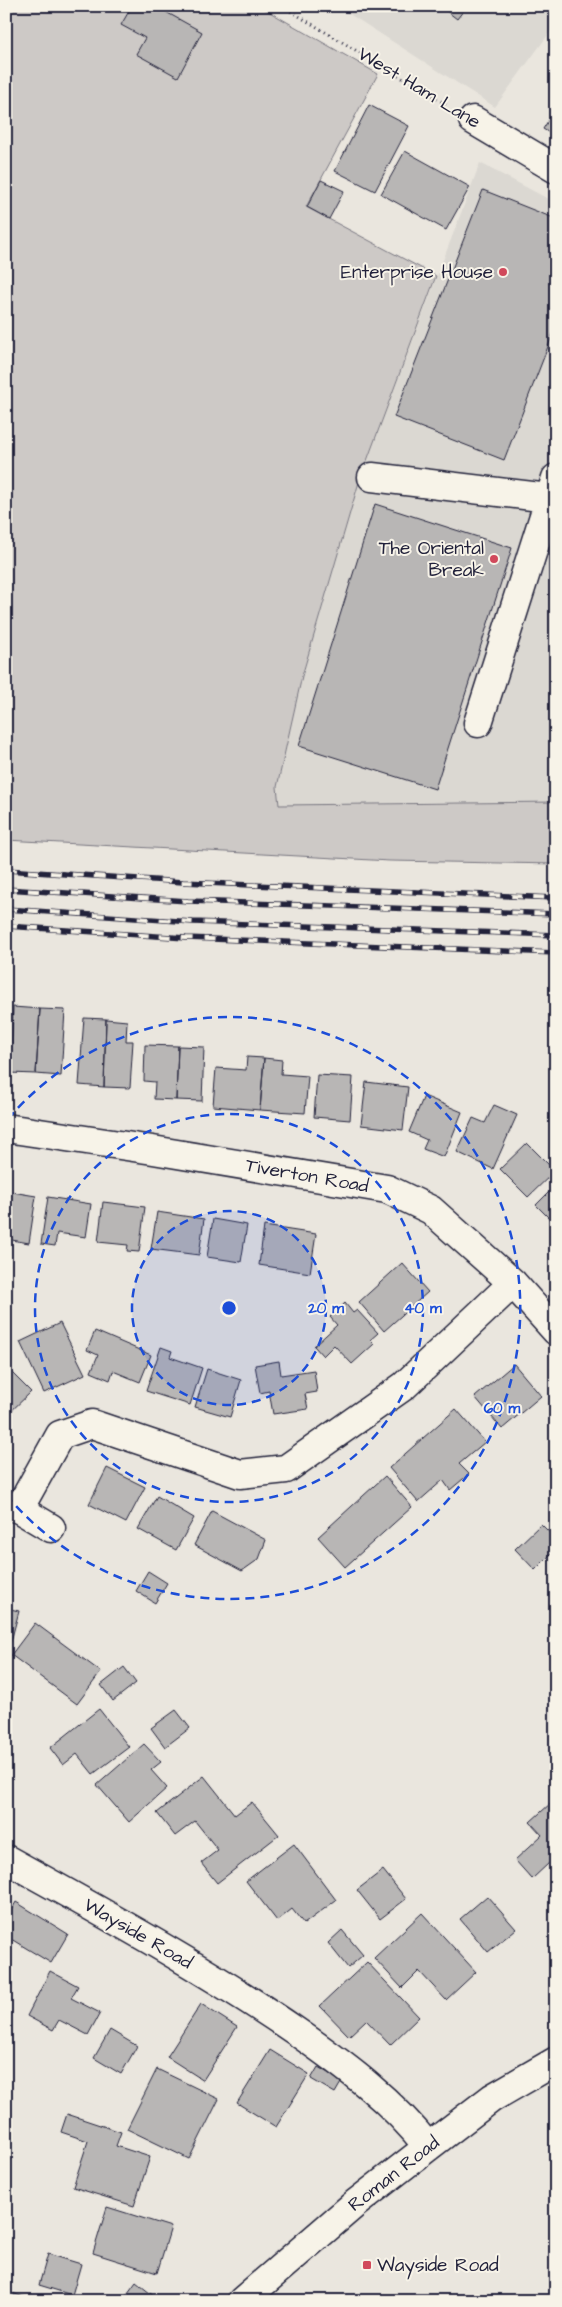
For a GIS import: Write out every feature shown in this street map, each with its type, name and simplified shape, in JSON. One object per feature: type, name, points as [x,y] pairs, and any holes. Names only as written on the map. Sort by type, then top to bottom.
[{"type":"street","name":"West Ham Lane","points":[[473,120],[556,168]]},
{"type":"street","points":[[372,477],[552,488],[478,723]]},
{"type":"street","name":"Tiverton Road","points":[[6,1128],[153,1150],[387,1189],[431,1210],[513,1283],[556,1331]]},
{"type":"street","points":[[51,1528],[13,1507],[60,1436],[92,1424],[240,1474],[286,1469],[404,1386],[513,1283]]},
{"type":"street","name":"Wayside Road","points":[[6,1859],[158,1944],[255,2003],[324,2051],[375,2092],[404,2118],[428,2147]]},
{"type":"street","name":"Roman Road","points":[[242,2301],[356,2203],[492,2098],[556,2061]]},
{"type":"path","name":"West Ham Lane","points":[[282,6],[473,120]]},
{"type":"shaded area","points":[[6,6],[259,6],[378,74],[306,207],[436,276],[359,482],[302,676],[277,787],[279,805],[556,802],[556,864],[390,861],[6,840]]},
{"type":"shaded area","points":[[337,6],[556,6],[556,24],[495,107]]},
{"type":"shaded area","points":[[480,163],[556,203],[556,802],[279,805],[277,787],[302,676],[359,482]]},
{"type":"building","points":[[132,6],[155,6],[202,32],[178,77],[136,54],[145,38],[121,25]]},
{"type":"building","points":[[440,6],[467,6],[457,19]]},
{"type":"building","points":[[369,105],[409,126],[375,191],[335,171]]},
{"type":"building","points":[[556,108],[556,137],[543,129]]},
{"type":"building","points":[[405,151],[470,187],[446,230],[381,194]]},
{"type":"building","points":[[321,180],[344,191],[329,219],[307,207]]},
{"type":"building","name":"Enterprise House","points":[[483,190],[556,219],[556,326],[504,460],[394,417]]},
{"type":"building","points":[[375,504],[512,548],[435,789],[299,746]]},
{"type":"building","points":[[552,608],[556,608],[556,800],[552,800]]},
{"type":"building","points":[[13,1007],[40,1009],[36,1074],[10,1073]]},
{"type":"building","points":[[40,1009],[65,1010],[61,1076],[36,1074]]},
{"type":"building","points":[[84,1018],[106,1019],[104,1087],[79,1085]]},
{"type":"building","points":[[106,1019],[127,1021],[126,1041],[133,1041],[130,1088],[104,1087]]},
{"type":"building","points":[[145,1045],[178,1046],[176,1100],[154,1099],[155,1082],[144,1081]]},
{"type":"building","points":[[178,1046],[204,1047],[202,1101],[176,1100]]},
{"type":"building","points":[[247,1057],[264,1058],[260,1110],[213,1106],[216,1068],[246,1070]]},
{"type":"building","points":[[264,1058],[282,1060],[281,1074],[308,1076],[305,1113],[260,1110]]},
{"type":"building","points":[[317,1075],[353,1077],[350,1120],[314,1117]]},
{"type":"building","points":[[366,1082],[408,1087],[403,1130],[361,1125]]},
{"type":"building","points":[[424,1096],[462,1112],[444,1157],[423,1149],[427,1140],[409,1132]]},
{"type":"building","points":[[494,1105],[517,1115],[493,1169],[457,1152],[473,1118],[485,1123]]},
{"type":"building","points":[[527,1143],[555,1171],[528,1197],[500,1169]]},
{"type":"building","points":[[556,1185],[556,1225],[536,1205]]},
{"type":"building","points":[[6,1191],[36,1196],[29,1243],[6,1239]]},
{"type":"building","points":[[48,1197],[91,1204],[86,1237],[57,1233],[55,1246],[41,1244]]},
{"type":"building","points":[[103,1202],[145,1207],[139,1252],[127,1251],[128,1245],[98,1242]]},
{"type":"building","points":[[157,1212],[204,1219],[199,1255],[151,1249]]},
{"type":"building","points":[[213,1219],[247,1225],[241,1262],[207,1257]]},
{"type":"building","points":[[264,1226],[316,1234],[310,1273],[259,1265]]},
{"type":"building","points":[[402,1263],[428,1292],[384,1331],[359,1302]]},
{"type":"building","points":[[345,1303],[353,1313],[357,1310],[378,1333],[370,1340],[374,1344],[352,1364],[334,1345],[323,1356],[314,1346],[337,1325],[330,1317]]},
{"type":"building","points":[[60,1323],[85,1374],[44,1393],[20,1342]]},
{"type":"building","points":[[95,1331],[151,1355],[140,1382],[113,1371],[110,1380],[91,1372],[98,1355],[87,1350]]},
{"type":"building","points":[[161,1347],[172,1351],[170,1357],[202,1368],[190,1405],[146,1391]]},
{"type":"building","points":[[279,1361],[281,1375],[314,1370],[317,1392],[305,1394],[308,1409],[273,1414],[269,1391],[260,1393],[255,1365]]},
{"type":"building","points":[[514,1364],[541,1396],[502,1429],[475,1397]]},
{"type":"building","points":[[6,1367],[31,1392],[6,1416]]},
{"type":"building","points":[[207,1369],[241,1380],[230,1417],[195,1407]]},
{"type":"building","points":[[456,1409],[485,1442],[459,1464],[469,1474],[450,1490],[443,1480],[418,1502],[389,1468]]},
{"type":"building","points":[[107,1468],[145,1487],[126,1523],[89,1504]]},
{"type":"building","points":[[385,1476],[412,1507],[345,1567],[318,1537]]},
{"type":"building","points":[[157,1496],[194,1518],[176,1550],[138,1529]]},
{"type":"building","points":[[212,1511],[266,1540],[259,1559],[242,1571],[194,1545]]},
{"type":"building","points":[[541,1524],[556,1539],[556,1549],[535,1570],[515,1549]]},
{"type":"building","points":[[148,1571],[167,1583],[155,1603],[136,1591]]},
{"type":"building","points":[[6,1608],[19,1611],[9,1649],[6,1648]]},
{"type":"building","points":[[35,1623],[101,1672],[77,1704],[11,1655]]},
{"type":"building","points":[[124,1667],[136,1683],[113,1701],[101,1685]]},
{"type":"building","points":[[99,1709],[129,1747],[93,1774],[77,1754],[63,1765],[50,1748]]},
{"type":"building","points":[[176,1710],[190,1728],[165,1747],[151,1728]]},
{"type":"building","points":[[144,1744],[161,1762],[151,1770],[167,1788],[129,1822],[97,1785]]},
{"type":"building","points":[[204,1776],[235,1815],[252,1802],[279,1835],[217,1883],[201,1863],[218,1850],[195,1821],[175,1836],[157,1813]]},
{"type":"building","points":[[551,1803],[556,1808],[556,1871],[549,1863],[532,1879],[515,1860],[542,1835],[530,1822]]},
{"type":"building","points":[[294,1844],[336,1900],[304,1924],[292,1909],[277,1921],[246,1881]]},
{"type":"building","points":[[383,1870],[406,1899],[380,1919],[357,1890]]},
{"type":"building","points":[[487,1896],[516,1929],[488,1952],[460,1919]]},
{"type":"building","points":[[16,1902],[68,1934],[51,1963],[6,1936],[6,1919]]},
{"type":"building","points":[[422,1913],[476,1972],[446,2000],[419,1971],[402,1988],[374,1958]]},
{"type":"building","points":[[342,1930],[363,1955],[348,1968],[328,1943]]},
{"type":"building","points":[[367,1962],[419,2017],[390,2045],[366,2020],[349,2036],[320,2006]]},
{"type":"building","points":[[50,1971],[78,1986],[71,1998],[100,2013],[88,2035],[59,2020],[53,2030],[27,2016]]},
{"type":"building","points":[[201,2004],[237,2027],[203,2080],[167,2057]]},
{"type":"building","points":[[110,2030],[137,2046],[121,2074],[94,2058]]},
{"type":"building","points":[[270,2050],[309,2074],[276,2127],[237,2103]]},
{"type":"building","points":[[318,2067],[342,2081],[335,2093],[311,2079]]},
{"type":"building","points":[[157,2069],[219,2099],[189,2159],[127,2129]]},
{"type":"building","points":[[67,2114],[121,2132],[116,2146],[150,2157],[134,2206],[73,2187],[88,2141],[61,2132]]},
{"type":"building","points":[[107,2207],[171,2227],[157,2273],[93,2253]]},
{"type":"building","points":[[48,2254],[81,2264],[72,2295],[39,2285]]},
{"type":"building","points":[[136,2282],[160,2301],[122,2301]]},
{"type":"building","points":[[6,2291],[36,2301],[6,2301]]},
{"type":"railway","points":[[6,870],[183,882],[556,898]]},
{"type":"railway","points":[[6,889],[188,901],[556,914]]},
{"type":"railway","points":[[6,909],[193,922],[556,935]]},
{"type":"railway","points":[[6,926],[186,938],[556,953]]},
{"type":"place","name":"Enterprise House","points":[[503,272]]},
{"type":"place","name":"The Oriental Break","points":[[494,559]]},
{"type":"place","name":"Wayside Road","points":[[367,2265]]}]
